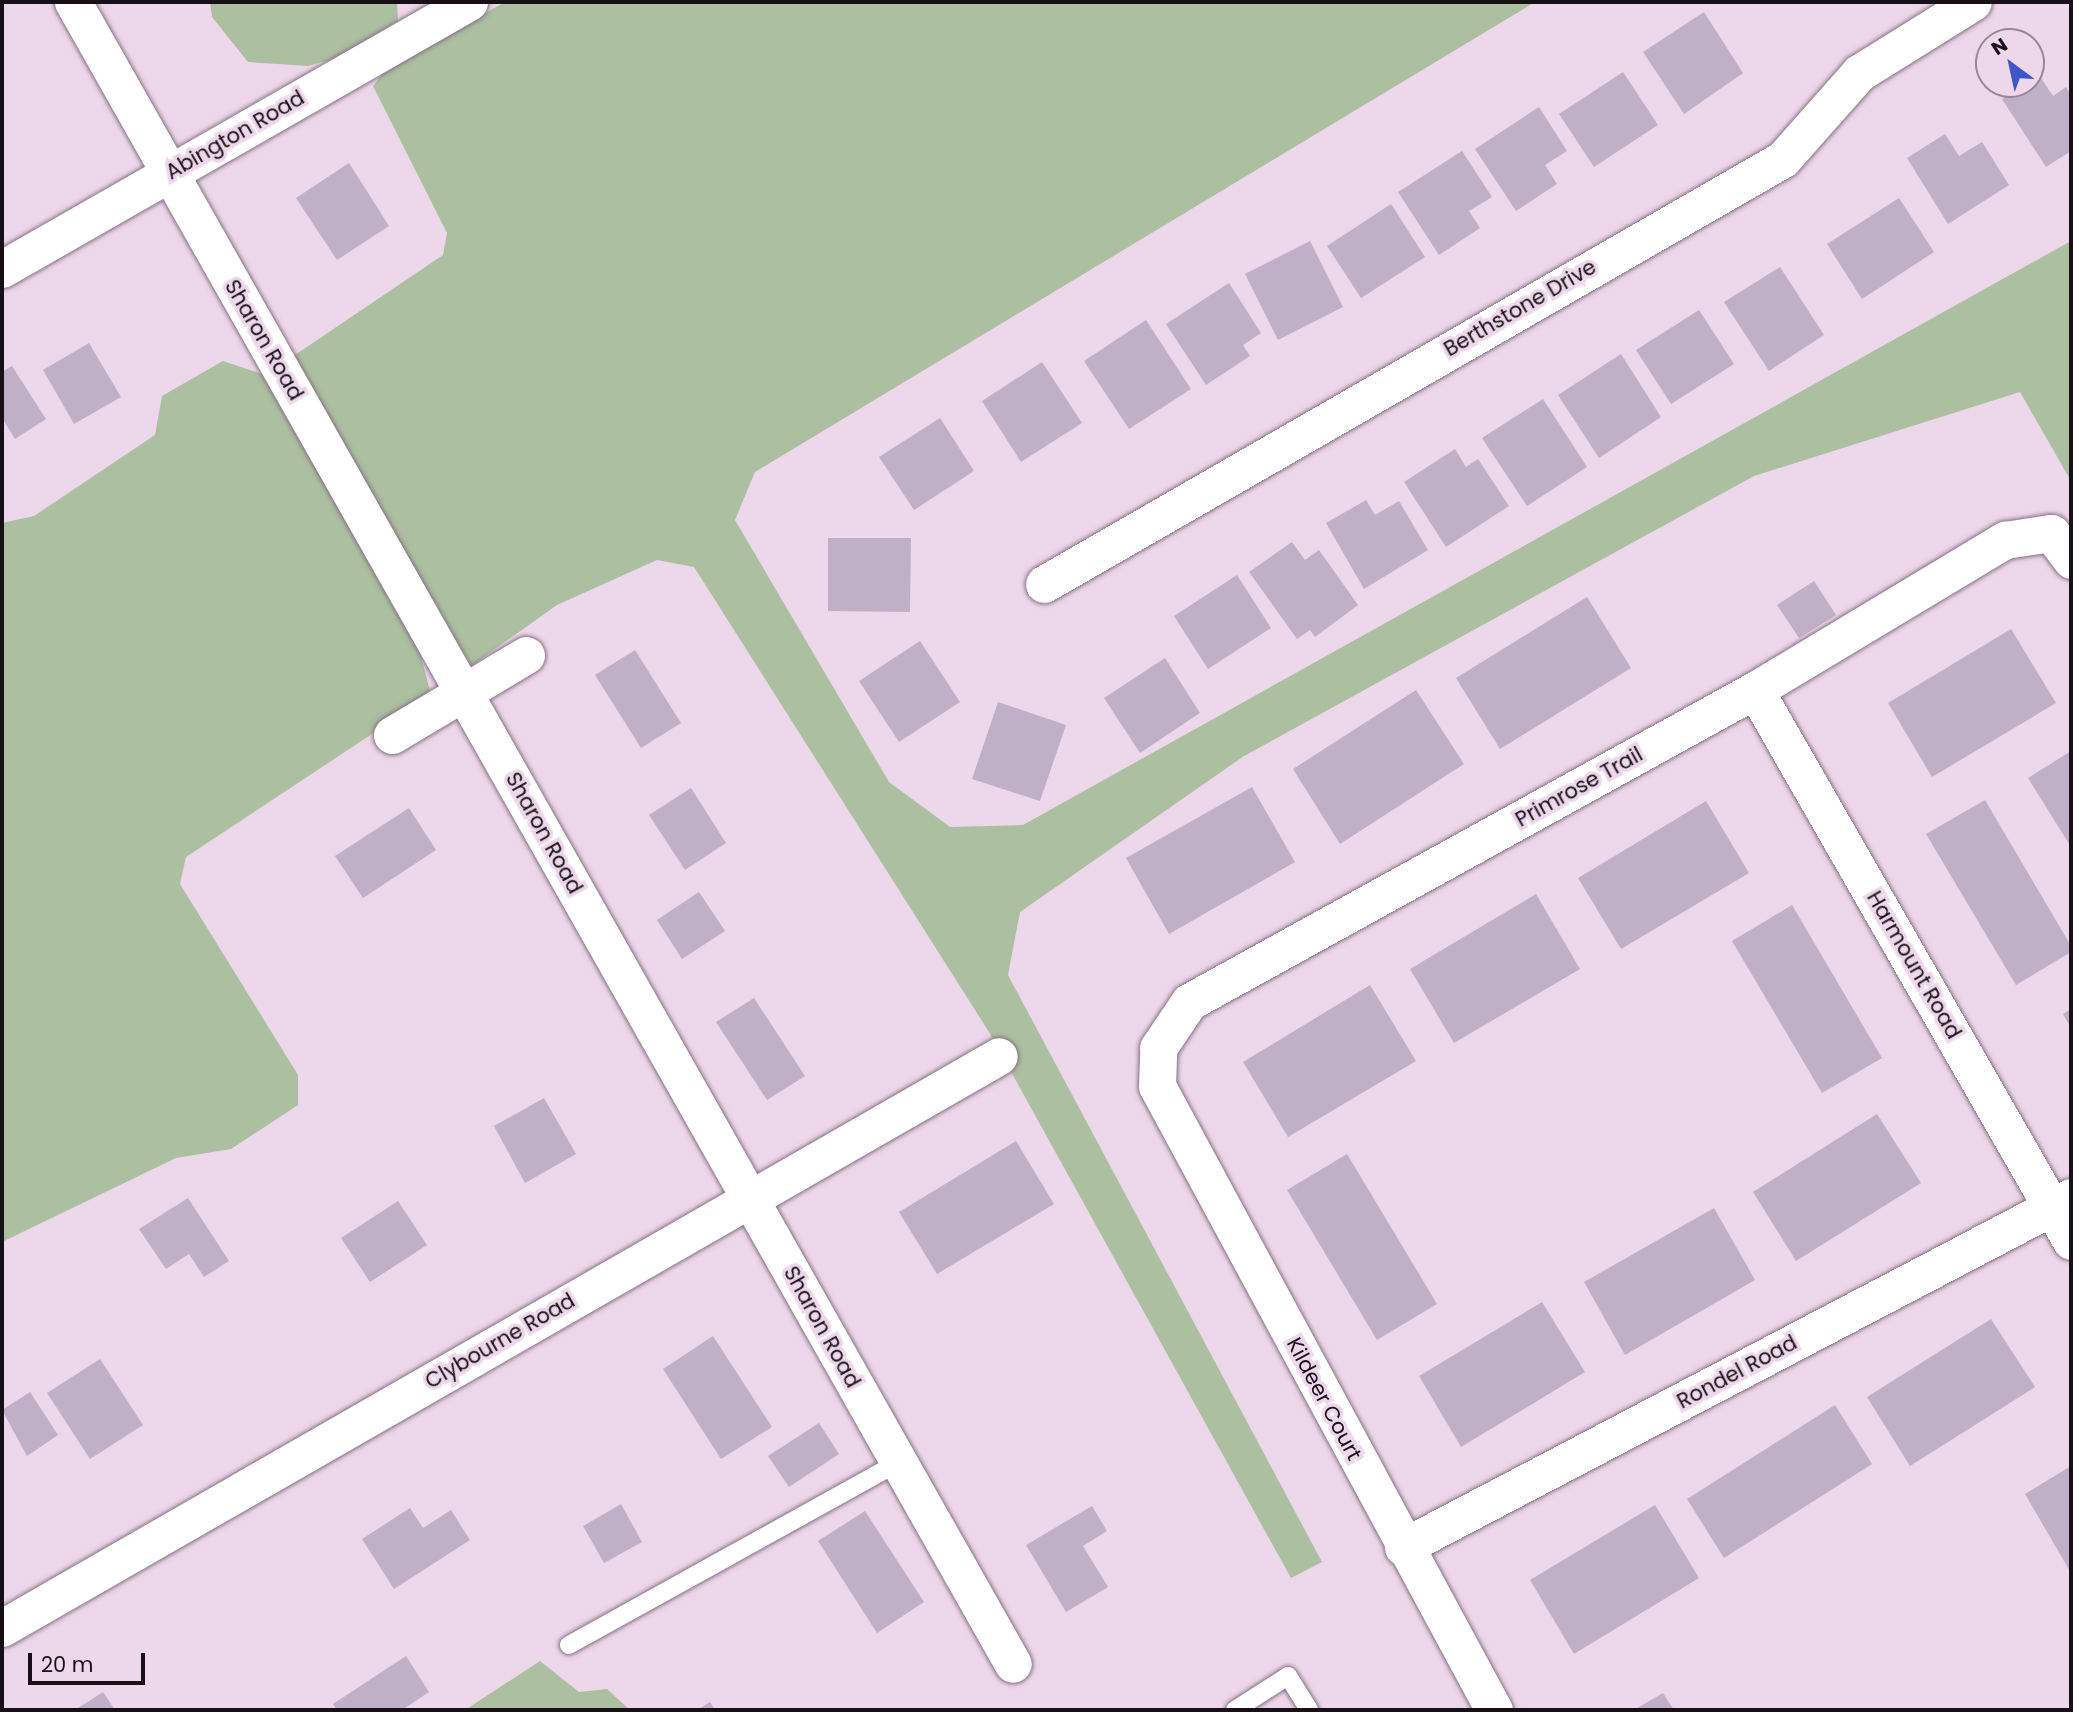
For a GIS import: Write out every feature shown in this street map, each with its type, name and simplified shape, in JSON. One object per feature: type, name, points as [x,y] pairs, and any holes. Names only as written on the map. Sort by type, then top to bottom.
[{"type":"street","name":"Sharon Road","points":[[73,2],[1013,1664]]},
{"type":"street","name":"Abington Road","points":[[2,269],[468,2]]},
{"type":"street","name":"Berthstone Drive","points":[[1044,584],[1783,159],[1859,74],[1973,2]]},
{"type":"street","name":"Primrose Trail","points":[[1157,1086],[1158,1048],[1189,1002],[1755,690],[2005,540],[2061,546]]},
{"type":"street","points":[[392,734],[526,655]]},
{"type":"street","name":"Harmount Road","points":[[1755,690],[2062,1202],[2071,1241]]},
{"type":"street","name":"Clybourne Road","points":[[2,1628],[999,1056]]},
{"type":"street","name":"Kildeer Court","points":[[1157,1086],[1403,1548],[1494,1710]]},
{"type":"street","name":"Rondel Road","points":[[1403,1548],[2062,1202]]},
{"type":"lane","points":[[569,1645],[898,1463]]},
{"type":"lane","points":[[1235,1710],[1288,1676],[1309,1710]]},
{"type":"green space","points":[[210,2],[397,2],[398,21],[340,57],[308,66],[248,62],[212,17]]},
{"type":"green space","points":[[505,2],[1535,2],[755,472],[735,520],[889,782],[950,827],[1023,825],[2071,241],[2071,481],[2020,392],[1754,476],[1244,756],[1020,912],[1008,975],[1322,1562],[1291,1578],[989,1032],[694,567],[657,560],[557,605],[471,666],[292,357],[443,255],[447,233],[373,86],[386,69]]},
{"type":"green space","points":[[223,361],[262,374],[420,652],[431,695],[186,857],[180,884],[298,1075],[298,1105],[231,1149],[176,1158],[2,1242],[2,523],[34,516],[155,435],[162,396]]},
{"type":"green space","points":[[540,1661],[579,1692],[607,1689],[630,1710],[465,1710]]},
{"type":"building","points":[[1704,12],[1743,73],[1684,114],[1643,52]]},
{"type":"building","points":[[1623,72],[1658,125],[1594,167],[1559,114]]},
{"type":"building","points":[[2045,84],[2053,96],[2066,87],[2071,95],[2071,151],[2046,167],[2002,99],[2045,98]]},
{"type":"building","points":[[1539,107],[1567,151],[1545,165],[1557,184],[1516,211],[1475,149]]},
{"type":"building","points":[[1945,134],[1959,156],[1982,142],[2009,185],[1948,224],[1907,158]]},
{"type":"building","points":[[1462,151],[1492,197],[1469,211],[1480,228],[1439,255],[1398,192]]},
{"type":"building","points":[[349,163],[389,226],[337,260],[296,198]]},
{"type":"building","points":[[1899,198],[1934,252],[1862,299],[1827,244]]},
{"type":"building","points":[[1391,204],[1425,257],[1361,298],[1327,246]]},
{"type":"building","points":[[1310,241],[1343,307],[1278,340],[1245,274]]},
{"type":"building","points":[[1780,267],[1824,335],[1769,371],[1724,302]]},
{"type":"building","points":[[1229,283],[1261,333],[1243,345],[1250,356],[1206,385],[1166,324]]},
{"type":"building","points":[[1699,310],[1734,364],[1671,404],[1636,350]]},
{"type":"building","points":[[1146,320],[1191,389],[1129,429],[1084,361]]},
{"type":"building","points":[[89,343],[121,397],[74,424],[43,370]]},
{"type":"building","points":[[1621,354],[1661,417],[1599,458],[1558,395]]},
{"type":"building","points":[[1042,362],[1082,423],[1021,462],[982,401]]},
{"type":"building","points":[[12,366],[46,419],[15,439],[2,418],[2,372]]},
{"type":"building","points":[[1543,399],[1587,467],[1527,506],[1482,438]]},
{"type":"building","points":[[940,418],[974,471],[914,510],[879,457]]},
{"type":"building","points":[[1455,449],[1466,467],[1478,459],[1509,506],[1446,547],[1404,482]]},
{"type":"building","points":[[1366,500],[1375,515],[1399,501],[1428,550],[1364,589],[1326,523]]},
{"type":"building","points":[[828,538],[911,538],[910,612],[828,611]]},
{"type":"building","points":[[1292,542],[1305,560],[1319,550],[1358,605],[1315,637],[1310,630],[1297,639],[1249,572]]},
{"type":"building","points":[[1237,575],[1271,628],[1208,669],[1174,616]]},
{"type":"building","points":[[1814,581],[1836,615],[1799,638],[1777,605]]},
{"type":"building","points":[[1587,597],[1631,668],[1500,749],[1456,678]]},
{"type":"building","points":[[2011,629],[2056,703],[1932,777],[1888,703]]},
{"type":"building","points":[[920,641],[960,702],[899,742],[859,681]]},
{"type":"building","points":[[635,650],[681,723],[641,748],[595,675]]},
{"type":"building","points":[[1165,658],[1200,713],[1140,753],[1104,698]]},
{"type":"building","points":[[1416,690],[1464,764],[1340,844],[1293,769]]},
{"type":"building","points":[[998,702],[1066,725],[1040,801],[972,779]]},
{"type":"building","points":[[2071,751],[2071,847],[2028,778]]},
{"type":"building","points":[[1252,787],[1295,862],[1169,934],[1126,858]]},
{"type":"building","points":[[691,788],[726,843],[685,870],[649,815]]},
{"type":"building","points":[[1985,800],[2071,946],[2071,952],[2016,985],[1926,834]]},
{"type":"building","points":[[1706,801],[1749,873],[1621,949],[1578,878]]},
{"type":"building","points":[[409,808],[436,850],[363,898],[335,856]]},
{"type":"building","points":[[699,892],[725,931],[682,959],[657,920]]},
{"type":"building","points":[[1536,894],[1580,969],[1454,1043],[1410,969]]},
{"type":"building","points":[[1792,905],[1882,1058],[1822,1093],[1732,941]]},
{"type":"building","points":[[1370,985],[1416,1061],[1288,1137],[1243,1062]]},
{"type":"building","points":[[754,998],[805,1076],[767,1100],[716,1022]]},
{"type":"building","points":[[2071,1009],[2071,1028],[2063,1014]]},
{"type":"building","points":[[544,1098],[576,1154],[525,1183],[494,1126]]},
{"type":"building","points":[[1877,1114],[1921,1183],[1796,1261],[1753,1192]]},
{"type":"building","points":[[1016,1141],[1054,1204],[937,1274],[899,1212]]},
{"type":"building","points":[[1347,1154],[1437,1304],[1377,1340],[1287,1190]]},
{"type":"building","points":[[188,1198],[229,1261],[204,1277],[189,1254],[166,1269],[139,1229]]},
{"type":"building","points":[[398,1201],[427,1245],[370,1282],[341,1238]]},
{"type":"building","points":[[1714,1208],[1755,1280],[1625,1355],[1584,1282]]},
{"type":"building","points":[[1542,1302],[1585,1372],[1461,1447],[1419,1376]]},
{"type":"building","points":[[1991,1319],[2035,1387],[1910,1466],[1867,1397]]},
{"type":"building","points":[[713,1336],[772,1427],[721,1459],[663,1369]]},
{"type":"building","points":[[100,1359],[143,1425],[90,1459],[47,1393]]},
{"type":"building","points":[[30,1392],[58,1435],[27,1456],[2,1410]]},
{"type":"building","points":[[1835,1405],[1872,1464],[1724,1558],[1687,1499]]},
{"type":"building","points":[[819,1423],[839,1454],[789,1487],[768,1456]]},
{"type":"building","points":[[2071,1466],[2071,1573],[2025,1494]]},
{"type":"building","points":[[621,1504],[642,1542],[604,1563],[583,1526]]},
{"type":"building","points":[[1655,1505],[1699,1578],[1574,1654],[1530,1580]]},
{"type":"building","points":[[1092,1506],[1107,1531],[1083,1546],[1108,1587],[1066,1612],[1026,1545]]},
{"type":"building","points":[[410,1508],[423,1528],[451,1510],[470,1540],[394,1589],[362,1539]]},
{"type":"building","points":[[865,1511],[924,1602],[877,1633],[818,1541]]},
{"type":"building","points":[[406,1656],[429,1692],[402,1710],[337,1710],[333,1704]]},
{"type":"building","points":[[103,1692],[115,1710],[75,1710]]},
{"type":"building","points":[[1663,1693],[1674,1710],[1634,1710]]},
{"type":"building","points":[[710,1702],[715,1710],[697,1710]]}]
